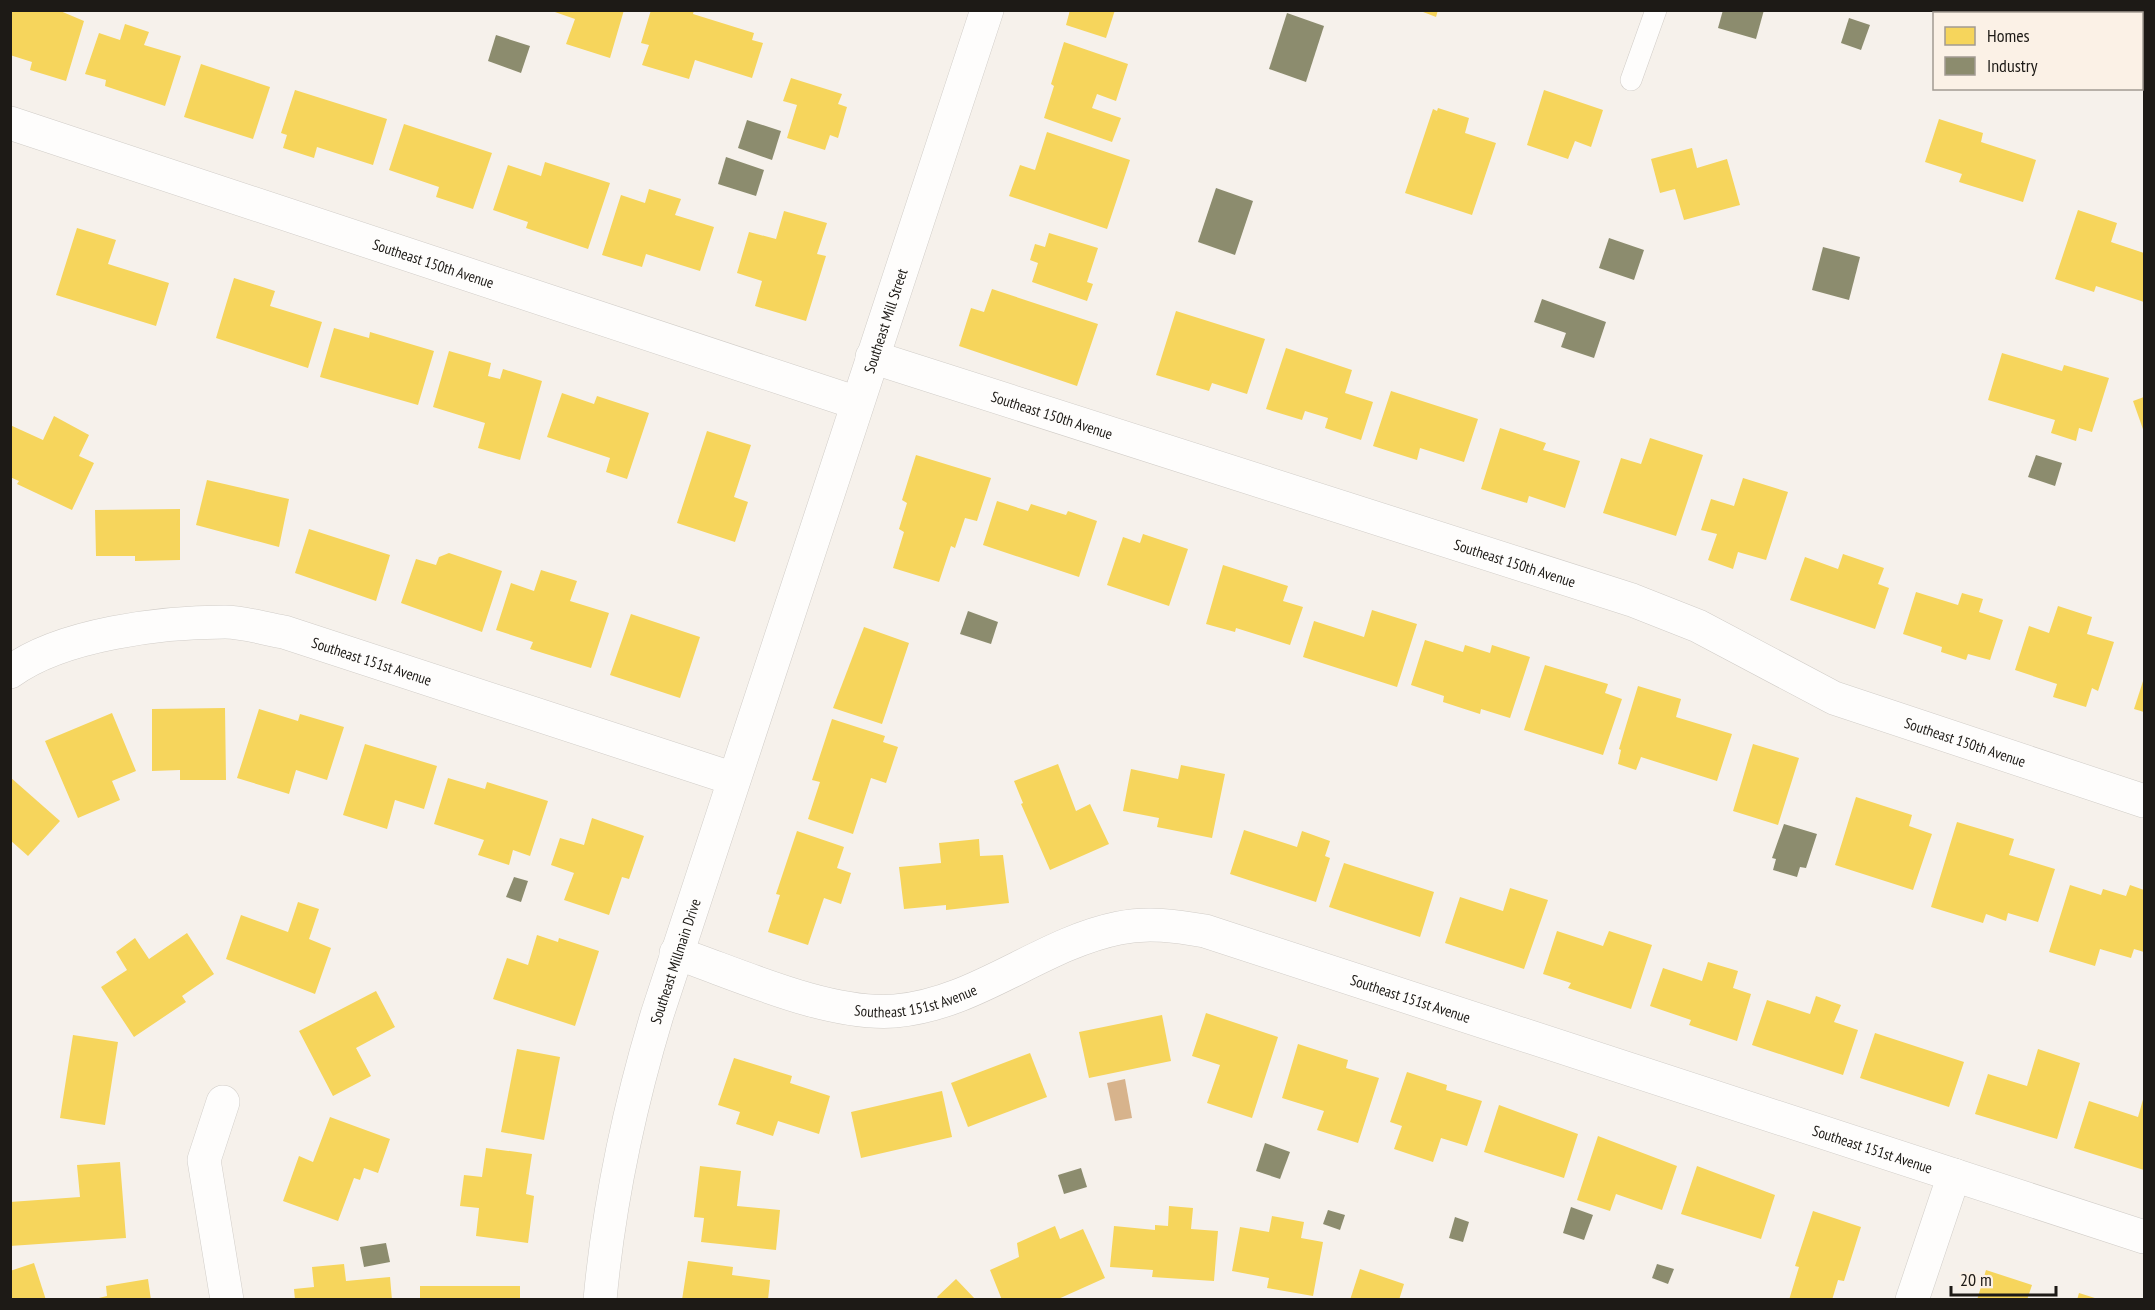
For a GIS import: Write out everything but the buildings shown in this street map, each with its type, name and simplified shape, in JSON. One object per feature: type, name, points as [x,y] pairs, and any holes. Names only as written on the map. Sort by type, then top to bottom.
[{"type":"street","name":"Southeast Mill Street","points":[[782,630],[987,10]]},
{"type":"street","name":"Southeast 150th Avenue","points":[[10,123],[856,403]]},
{"type":"street","name":"Southeast 150th Avenue","points":[[872,357],[1632,600],[1698,626],[1834,698],[2145,801]]},
{"type":"street","name":"Southeast 151st Avenue","points":[[12,667],[92,637],[164,625],[227,622],[284,632],[734,779]]},
{"type":"street","name":"Southeast Millmain Drive","points":[[600,1299],[609,1220],[621,1151],[638,1078],[676,953],[782,630]]},
{"type":"street","name":"Southeast 151st Avenue","points":[[676,953],[825,1004],[894,1011],[937,1003],[964,994],[1082,938],[1120,927],[1165,924],[1205,931],[2145,1238]]},
{"type":"street","points":[[223,1102],[204,1160],[227,1299]]},
{"type":"street","points":[[1912,1299],[1954,1175]]},
{"type":"lane","points":[[1630,80],[1656,10]]},
{"type":"shaded area","points":[[1125,1079],[1132,1118],[1115,1121],[1107,1083]]}]
